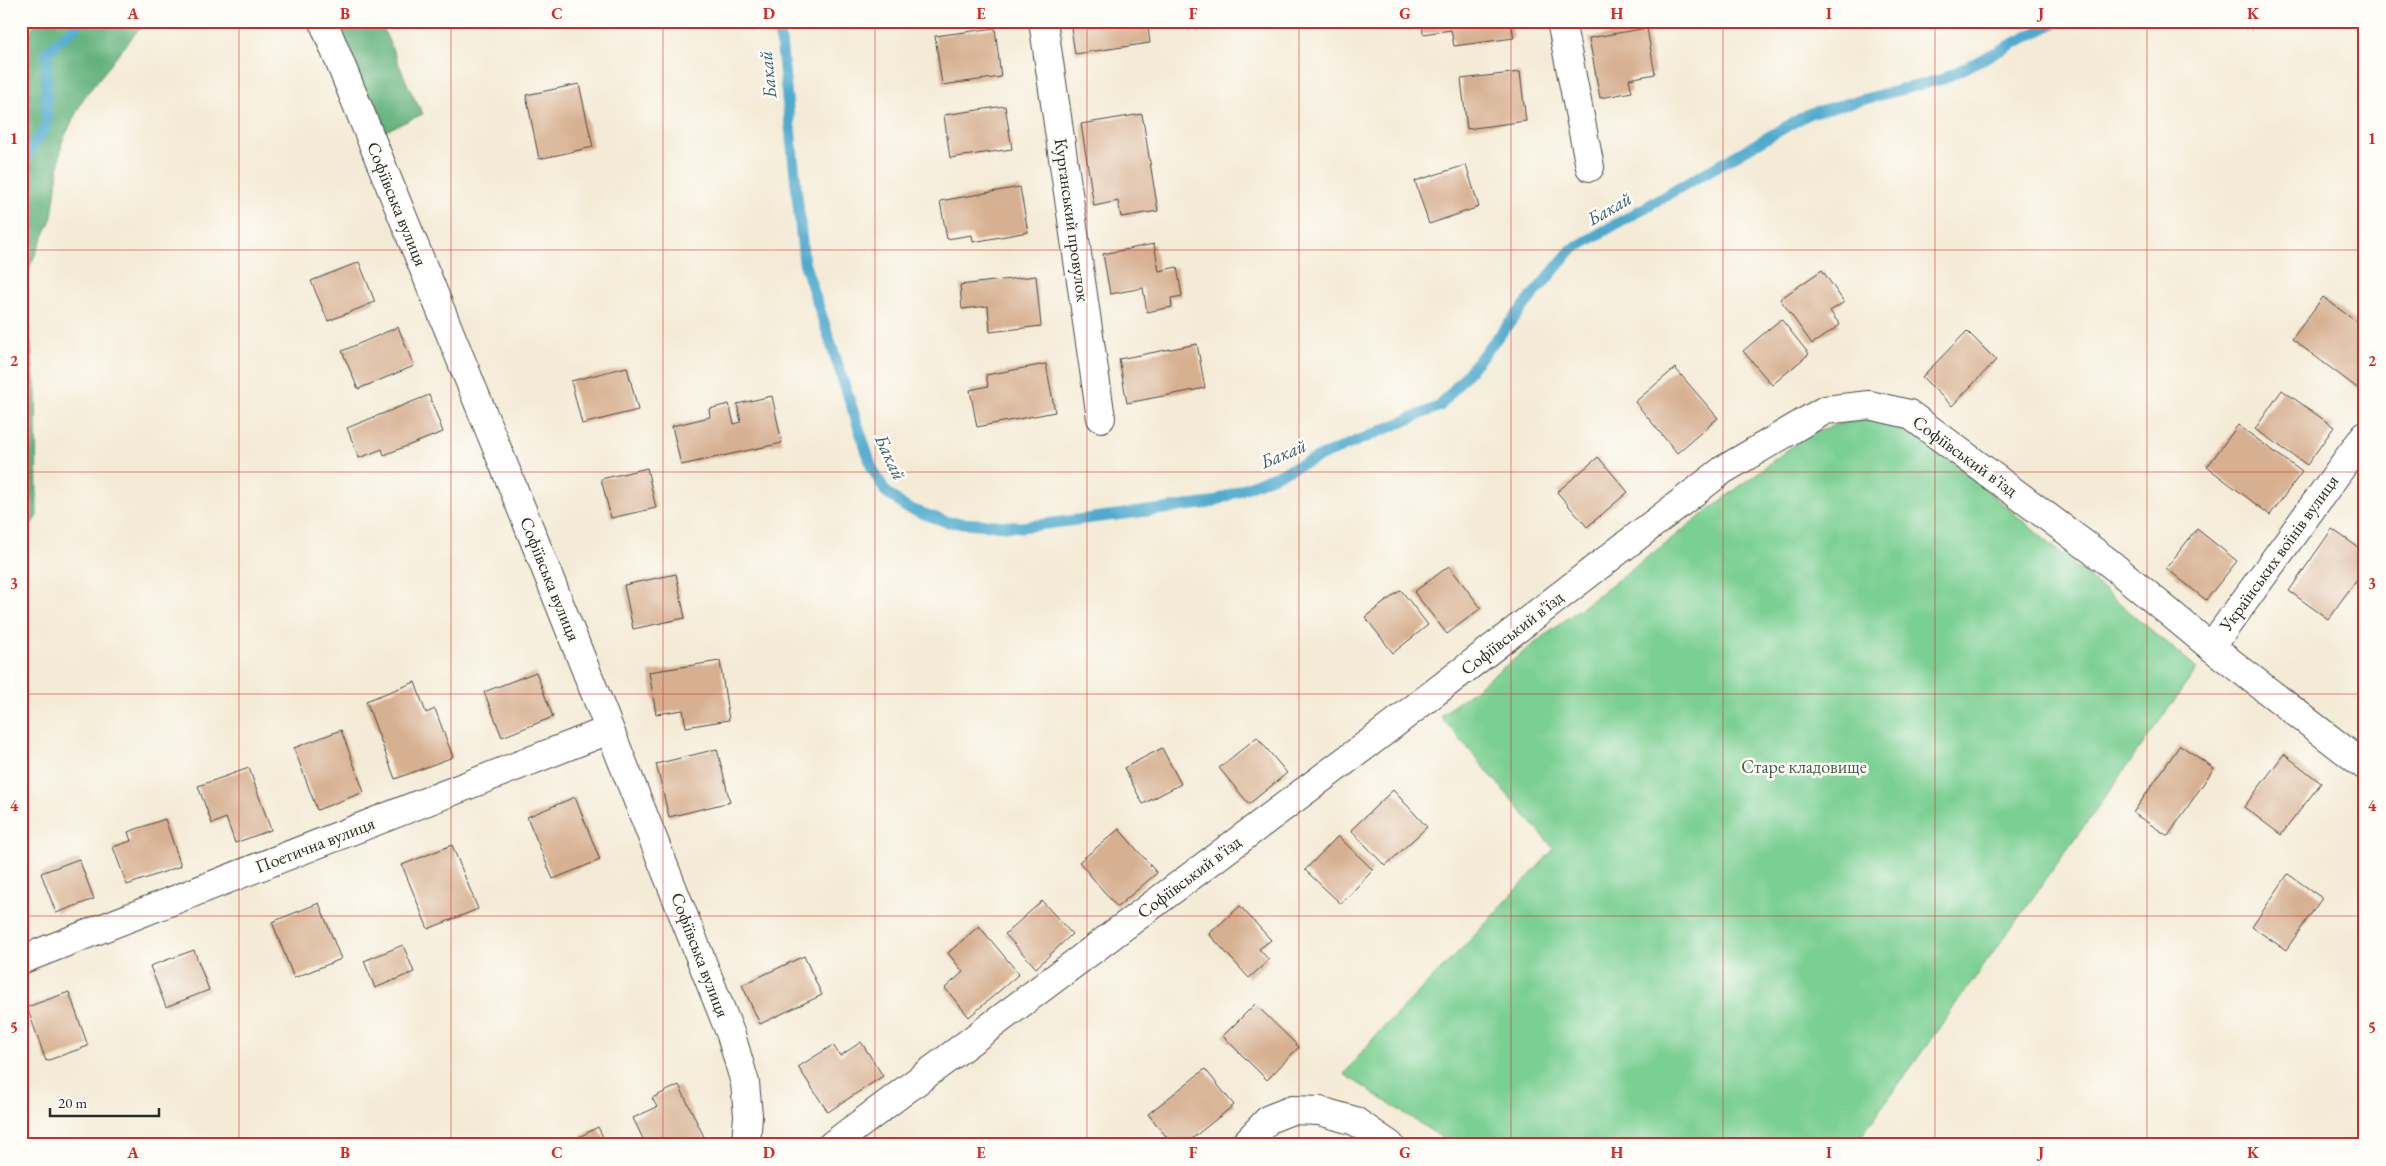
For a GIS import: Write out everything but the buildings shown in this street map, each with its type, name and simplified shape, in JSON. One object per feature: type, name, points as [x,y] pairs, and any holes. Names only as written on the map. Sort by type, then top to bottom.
[{"type":"street","name":"Софіївська вулиця","points":[[323,21],[533,537],[731,1034],[745,1083],[748,1115],[746,1145]]},
{"type":"street","name":"Курганський провулок","points":[[1043,21],[1101,418]]},
{"type":"street","points":[[1561,21],[1590,167]]},
{"type":"street","name":"Софіївський в'їзд","points":[[832,1145],[1381,734],[1723,470],[1825,410],[1869,405],[1909,414],[2108,561],[2211,647],[2365,766]]},
{"type":"street","name":"Українських воїнів вулиця","points":[[2211,647],[2365,435]]},
{"type":"street","name":"Поетична вулиця","points":[[21,960],[609,730]]},
{"type":"street","points":[[1244,1145],[1269,1119],[1292,1110],[1320,1111],[1355,1121],[1390,1145]]},
{"type":"green space","points":[[21,21],[37,21],[21,55]]},
{"type":"green space","points":[[37,21],[151,21],[141,26],[83,99],[62,142],[52,217],[24,280],[36,392],[37,516],[21,540],[21,110],[27,94],[21,55]]},
{"type":"green space","points":[[336,21],[380,21],[411,92],[423,114],[383,132]]},
{"type":"green space","name":"Старе кладовище","points":[[1851,420],[1891,421],[1930,442],[2197,669],[1855,1145],[1453,1145],[1344,1074],[1377,1034],[1474,936],[1554,849],[1440,716],[1808,434]]},
{"type":"waterway","name":"Бакай","points":[[21,163],[46,127],[47,52],[82,21]]},
{"type":"waterway","name":"Бакай","points":[[772,21],[781,40],[804,262],[872,468],[885,491],[905,507],[947,522],[1022,527],[1210,503],[1440,406],[1571,250],[1810,113],[1943,79],[2058,21]]}]
